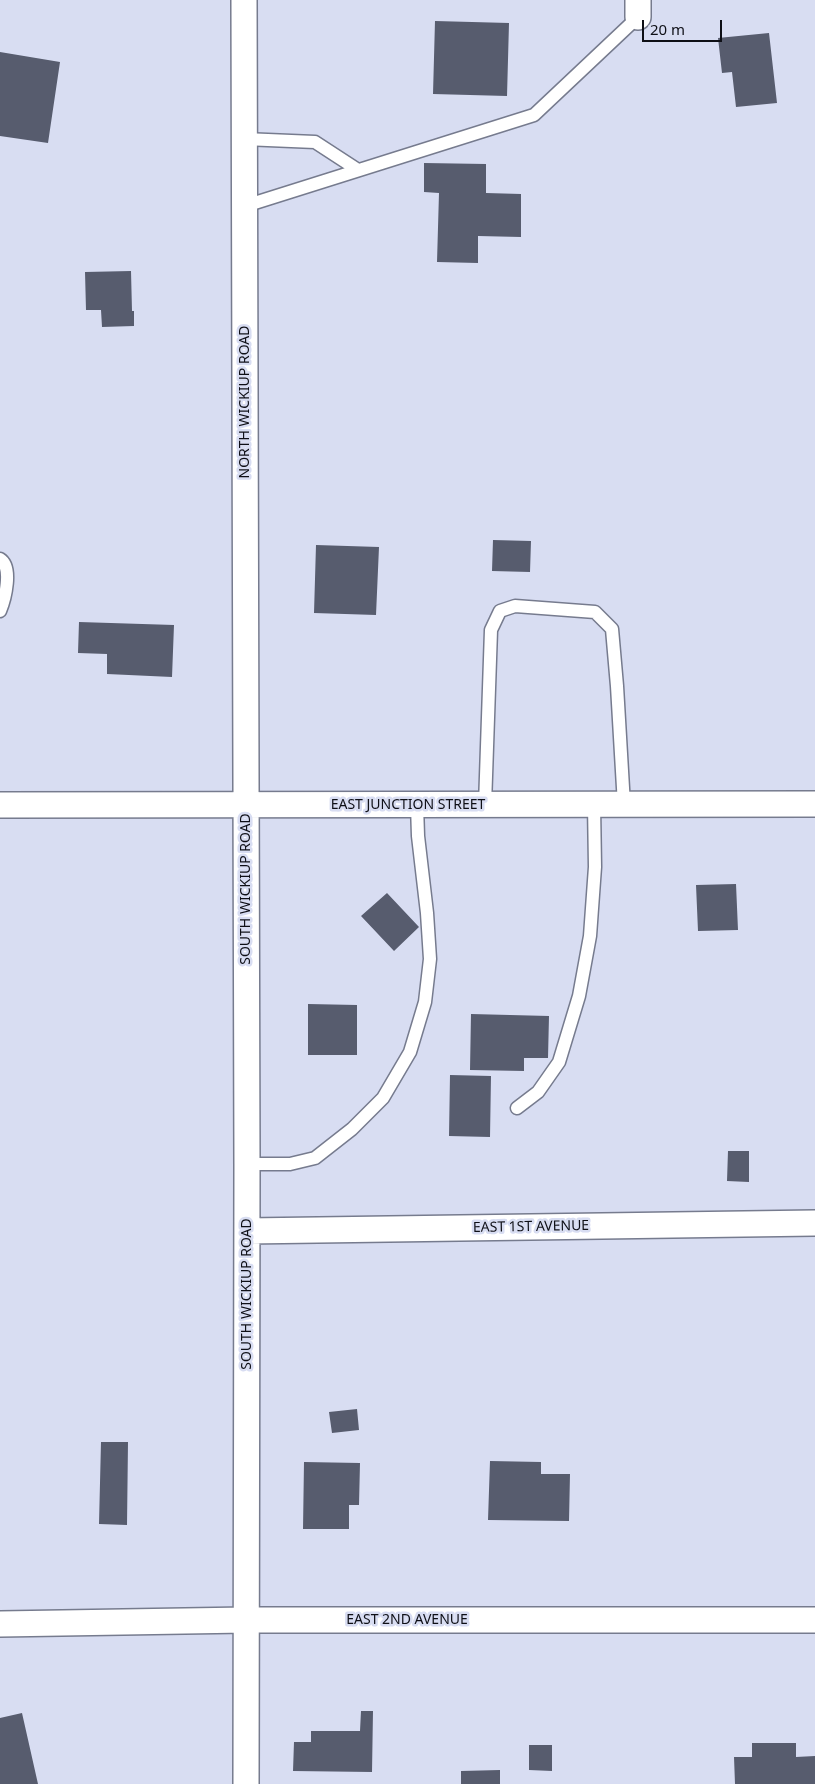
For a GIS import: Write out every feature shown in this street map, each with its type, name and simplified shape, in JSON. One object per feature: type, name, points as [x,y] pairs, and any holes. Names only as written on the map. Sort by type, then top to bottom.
[{"type":"street","name":"NORTH WICKIUP ROAD","points":[[244,0],[246,805]]},
{"type":"street","name":"EAST JUNCTION STREET","points":[[0,805],[815,804]]},
{"type":"street","name":"SOUTH WICKIUP ROAD","points":[[246,805],[246,1784]]},
{"type":"street","name":"EAST 1ST AVENUE","points":[[247,1231],[815,1223]]},
{"type":"street","name":"EAST 2ND AVENUE","points":[[0,1624],[246,1620],[815,1620]]},
{"type":"lane","points":[[245,206],[534,115],[638,8]]},
{"type":"lane","points":[[244,139],[315,142],[358,170]]},
{"type":"lane","points":[[0,559],[4,561],[8,574],[0,611]]},
{"type":"lane","points":[[485,805],[492,630],[500,611],[515,606],[595,612],[612,629],[624,804]]},
{"type":"lane","points":[[517,1108],[538,1092],[559,1062],[579,996],[590,936],[595,867],[594,804]]},
{"type":"lane","points":[[247,1164],[290,1164],[315,1158],[352,1130],[383,1098],[410,1052],[425,1002],[430,960],[427,913],[418,836],[417,805]]},
{"type":"building","points":[[435,21],[509,23],[507,96],[433,94]]},
{"type":"building","points":[[769,33],[777,103],[736,107],[732,72],[722,73],[718,38]]},
{"type":"building","points":[[0,52],[60,62],[48,143],[0,136]]},
{"type":"building","points":[[424,163],[486,164],[486,193],[521,194],[521,237],[478,236],[478,263],[437,262],[439,193],[424,192]]},
{"type":"building","points":[[131,271],[134,326],[102,327],[101,310],[86,310],[85,272]]},
{"type":"building","points":[[493,540],[531,541],[530,572],[492,571]]},
{"type":"building","points":[[316,545],[379,547],[376,615],[314,613]]},
{"type":"building","points":[[79,622],[174,625],[172,677],[107,674],[107,654],[78,653]]},
{"type":"building","points":[[736,884],[738,930],[698,931],[696,885]]},
{"type":"building","points":[[387,893],[419,927],[394,951],[361,916]]},
{"type":"building","points":[[308,1004],[357,1005],[357,1055],[308,1055]]},
{"type":"building","points":[[471,1014],[549,1016],[548,1058],[524,1058],[524,1071],[470,1070]]},
{"type":"building","points":[[450,1075],[491,1076],[490,1137],[449,1136]]},
{"type":"building","points":[[728,1151],[749,1151],[749,1182],[727,1181]]},
{"type":"building","points":[[357,1409],[359,1430],[332,1433],[329,1412]]},
{"type":"building","points":[[101,1442],[128,1442],[127,1525],[99,1524]]},
{"type":"building","points":[[490,1461],[541,1462],[541,1474],[570,1474],[569,1521],[488,1520]]},
{"type":"building","points":[[304,1462],[360,1463],[359,1505],[349,1505],[349,1529],[303,1529]]},
{"type":"building","points":[[361,1711],[373,1711],[372,1772],[293,1771],[294,1742],[311,1742],[311,1731],[360,1731]]},
{"type":"building","points":[[22,1713],[38,1784],[0,1784],[0,1718]]},
{"type":"building","points":[[752,1743],[796,1743],[796,1757],[815,1756],[815,1784],[735,1784],[734,1757],[752,1757]]},
{"type":"building","points":[[529,1745],[552,1745],[552,1771],[529,1770]]},
{"type":"building","points":[[500,1770],[500,1784],[461,1784],[461,1771]]}]
